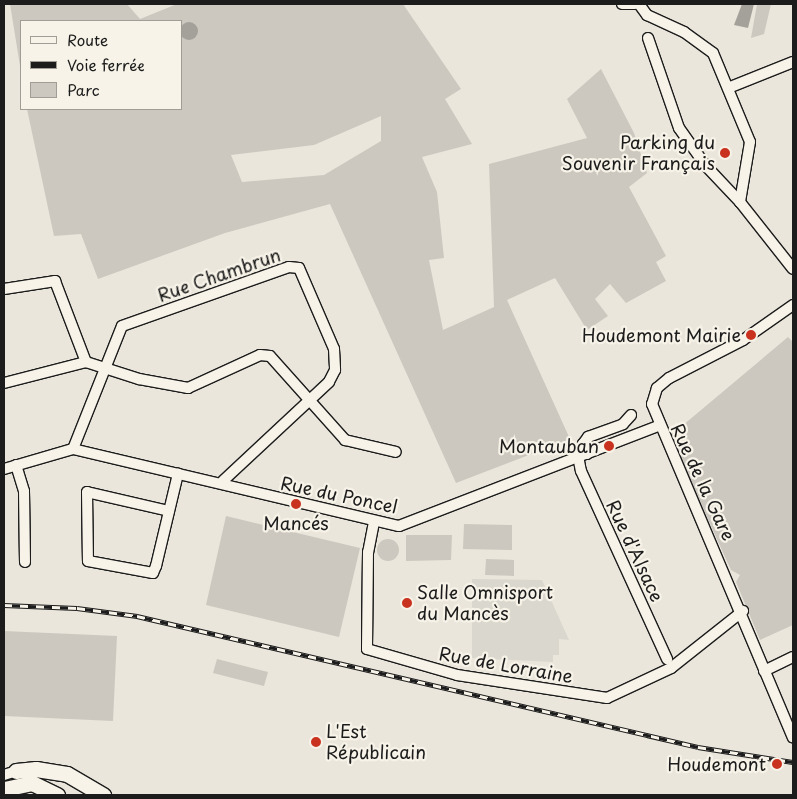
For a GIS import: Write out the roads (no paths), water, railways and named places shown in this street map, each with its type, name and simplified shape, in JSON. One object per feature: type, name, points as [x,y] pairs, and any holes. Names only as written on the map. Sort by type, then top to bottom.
[{"type":"highway","points":[[10,773],[36,769],[67,774],[103,795]]},
{"type":"highway","points":[[4,789],[32,783],[57,795]]},
{"type":"street","points":[[622,4],[635,4]]},
{"type":"street","points":[[640,4],[647,15],[710,49],[728,88],[751,149],[740,202]]},
{"type":"street","points":[[648,38],[679,128],[706,166],[789,253],[793,269]]},
{"type":"street","points":[[728,88],[793,62]]},
{"type":"street","name":"Rue Chambrun","points":[[107,366],[122,326],[289,267],[299,268],[336,358],[329,382],[223,481]]},
{"type":"street","points":[[4,289],[55,281],[86,362]]},
{"type":"street","name":"Rue de la Gare","points":[[793,305],[743,340],[661,384],[652,404],[658,426],[742,611],[764,671],[793,737]]},
{"type":"street","points":[[4,383],[86,362],[107,366],[184,388],[265,354],[310,400],[345,440],[396,452]]},
{"type":"street","points":[[73,449],[107,366]]},
{"type":"street","points":[[583,455],[583,444],[588,437],[624,424],[631,415]]},
{"type":"street","name":"Rue du Poncel","points":[[4,469],[73,449],[178,474],[223,481],[243,491],[374,522],[406,525],[658,426]]},
{"type":"street","name":"Rue d'Alsace","points":[[583,455],[581,471],[667,659]]},
{"type":"street","points":[[16,465],[24,491],[25,562]]},
{"type":"street","points":[[169,511],[87,492],[88,561],[152,573],[169,511],[178,474]]},
{"type":"street","name":"Rue de Lorraine","points":[[374,522],[368,552],[368,651],[457,675],[607,698],[671,668],[742,611]]},
{"type":"street","points":[[764,671],[793,658]]},
{"type":"railway","points":[[4,605],[77,608],[137,616],[698,747],[793,762]]},
{"type":"place","name":"Parking du Souvenir Français","points":[[725,153]]},
{"type":"place","name":"Houdemont Mairie","points":[[751,335]]},
{"type":"place","name":"Montauban","points":[[609,446]]},
{"type":"place","name":"Mancés","points":[[296,504]]},
{"type":"place","name":"Salle Omnisport du Mancès","points":[[407,603]]},
{"type":"place","name":"L'Est Républicain","points":[[316,742]]},
{"type":"place","name":"Houdemont","points":[[777,764]]}]
